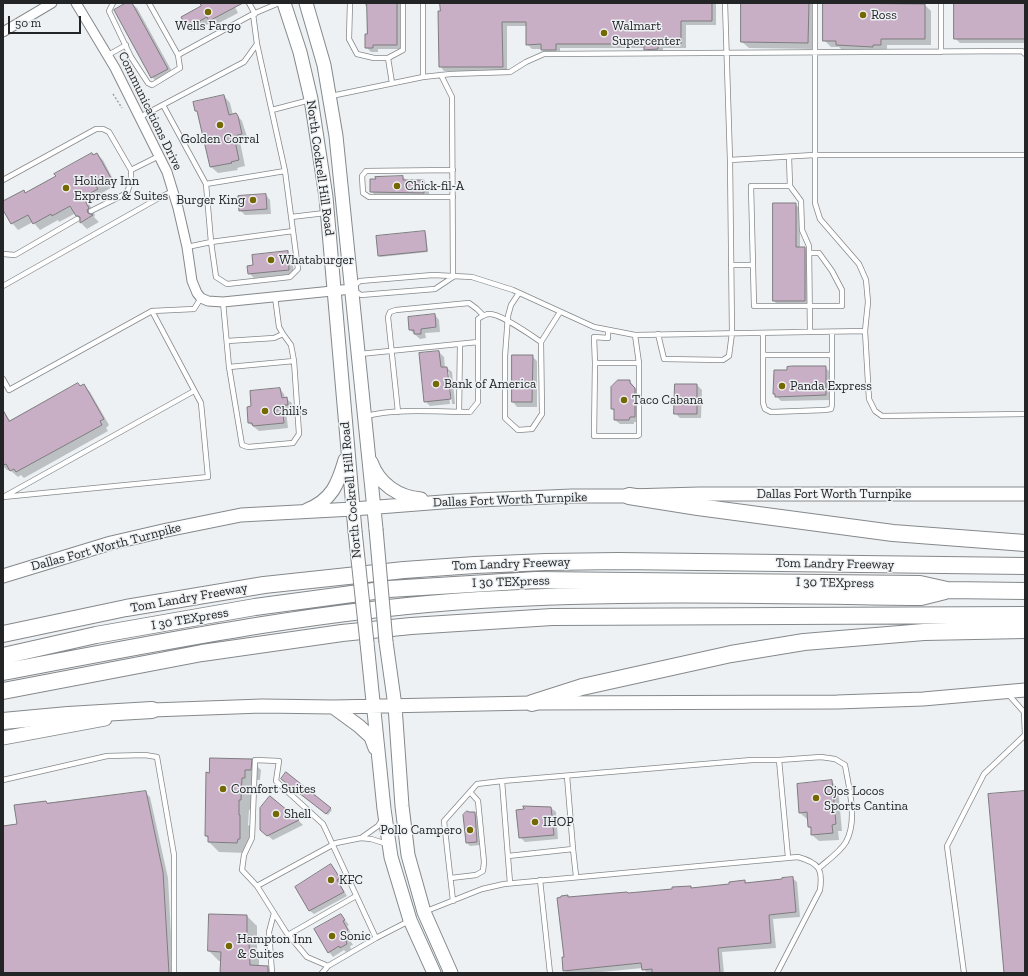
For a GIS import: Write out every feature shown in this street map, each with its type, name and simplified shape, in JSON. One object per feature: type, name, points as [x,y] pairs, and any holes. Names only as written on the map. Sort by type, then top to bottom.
[{"type":"highway","points":[[629,496],[698,507],[893,533],[1025,543]]},
{"type":"highway","name":"Tom Landry Freeway","points":[[3,634],[126,608],[264,585],[404,570],[475,565],[618,561],[1025,566]]},
{"type":"highway","name":"I 30 TEXpress","points":[[3,656],[96,635],[255,607],[389,589],[536,580],[920,584],[947,590],[1025,591]]},
{"type":"highway","points":[[3,672],[263,624],[336,614],[478,600],[580,596],[753,595],[921,597],[947,590]]},
{"type":"highway","points":[[3,691],[202,653],[342,633],[411,626],[552,617],[1025,615]]},
{"type":"highway","points":[[532,703],[582,687],[731,654],[804,642],[924,632],[1025,630]]},
{"type":"highway","points":[[3,722],[68,715],[152,710]]},
{"type":"main road","name":"North Cockrell Hill Road","points":[[284,3],[296,39],[312,99],[327,213],[347,452],[367,643],[372,707],[391,857],[410,920],[434,973]]},
{"type":"main road","name":"North Cockrell Hill Road","points":[[306,3],[324,65],[339,158],[386,642],[395,706],[402,806],[408,855],[424,912],[451,973]]},
{"type":"main road","points":[[312,99],[330,96]]},
{"type":"main road","points":[[367,449],[374,468],[383,482],[394,492],[409,498],[447,502]]},
{"type":"main road","points":[[301,512],[317,506],[327,498],[340,477],[347,452]]},
{"type":"main road","name":"Dallas Fort Worth Turnpike","points":[[3,576],[111,543],[241,515],[572,496],[714,494],[1025,494]]},
{"type":"main road","points":[[3,738],[152,710],[262,706],[372,707],[532,703],[837,702],[923,700],[1025,690]]},
{"type":"main road","points":[[333,707],[371,737],[378,760]]},
{"type":"main road","points":[[410,920],[424,912]]},
{"type":"street","points":[[3,32],[52,3]]},
{"type":"street","name":"Communications Drive","points":[[76,3],[108,55],[159,156],[173,191],[187,247],[192,281],[201,298]]},
{"type":"street","points":[[201,298],[208,301],[224,302],[352,289]]},
{"type":"lane","points":[[112,3],[109,11],[131,57],[148,83],[152,84],[180,68],[178,55],[149,3]]},
{"type":"lane","points":[[163,106],[206,184],[211,242],[216,277],[227,284],[290,277],[298,269],[285,171],[257,44],[254,14],[249,3]]},
{"type":"lane","points":[[178,55],[254,14],[279,3]]},
{"type":"lane","points":[[350,3],[349,39],[357,54],[374,58],[388,58],[403,50],[403,3]]},
{"type":"lane","points":[[422,3],[423,76]]},
{"type":"lane","points":[[658,334],[664,359],[723,360],[729,356],[732,333],[730,160],[725,3]]},
{"type":"lane","points":[[815,3],[815,203],[819,218],[859,264],[866,280],[868,302],[865,331],[869,399],[875,411],[882,416],[1025,414]]},
{"type":"lane","points":[[941,3],[941,52]]},
{"type":"lane","points":[[140,117],[244,62],[257,44]]},
{"type":"lane","points":[[108,55],[126,45]]},
{"type":"lane","points":[[330,96],[423,76],[510,72],[526,62],[544,54],[1022,51],[1025,54]]},
{"type":"lane","points":[[388,58],[392,83]]},
{"type":"lane","points":[[441,75],[452,97],[453,277]]},
{"type":"lane","points":[[272,110],[312,99]]},
{"type":"lane","points":[[3,180],[96,129],[103,129],[109,132],[130,170],[131,181],[127,193],[91,211]]},
{"type":"lane","points":[[730,160],[814,155],[1025,155]]},
{"type":"lane","points":[[130,170],[159,156]]},
{"type":"lane","points":[[789,157],[790,186],[801,201],[802,230],[810,252],[810,332]]},
{"type":"lane","points":[[453,170],[366,171],[362,176],[363,193],[369,196],[453,197]]},
{"type":"lane","points":[[206,184],[285,171]]},
{"type":"lane","points":[[790,186],[751,186],[754,306],[842,306],[842,290],[832,271],[819,253],[810,252]]},
{"type":"lane","points":[[3,286],[156,199],[173,191]]},
{"type":"lane","points":[[291,217],[327,213]]},
{"type":"lane","points":[[3,254],[15,255],[77,219]]},
{"type":"lane","points":[[187,247],[211,242],[293,231]]},
{"type":"lane","points":[[731,265],[753,265]]},
{"type":"lane","points":[[453,277],[435,289],[361,295],[352,289],[360,281],[433,275],[472,277],[519,293],[594,327],[635,335],[865,331]]},
{"type":"lane","points":[[519,293],[511,305],[505,356],[505,418],[518,430],[532,429],[542,414],[541,342],[560,312]]},
{"type":"lane","points":[[224,302],[229,367],[242,445],[248,447],[293,443],[299,434],[294,361],[291,345],[279,327],[275,297]]},
{"type":"lane","points":[[3,379],[9,390],[152,311],[194,309],[201,298]]},
{"type":"lane","points":[[398,412],[388,317],[390,312],[396,310],[469,303],[483,315]]},
{"type":"lane","points":[[3,497],[208,477],[201,403],[152,311]]},
{"type":"lane","points":[[364,416],[378,413],[398,412],[470,412],[478,402],[478,319],[483,315],[491,314],[508,321],[541,342]]},
{"type":"lane","points":[[608,330],[608,338],[594,338],[594,436],[639,435],[639,363],[635,335]]},
{"type":"lane","points":[[763,332],[763,403],[765,409],[771,412],[831,409],[832,332]]},
{"type":"lane","points":[[227,341],[274,338],[283,334]]},
{"type":"lane","points":[[358,354],[478,342]]},
{"type":"lane","points":[[459,412],[460,344]]},
{"type":"lane","points":[[764,355],[832,355]]},
{"type":"lane","points":[[229,367],[294,361]]},
{"type":"lane","points":[[595,363],[639,363]]},
{"type":"lane","points":[[3,497],[194,391]]},
{"type":"lane","points":[[964,973],[947,846],[984,774],[1025,735],[1024,712],[1006,692]]},
{"type":"lane","points":[[3,780],[107,756],[146,755],[157,757],[174,854],[174,973]]},
{"type":"lane","points":[[454,901],[444,821],[477,784],[502,781],[752,760],[821,757],[835,759],[845,765],[853,807],[850,831],[846,841],[839,850],[819,868]]},
{"type":"lane","points":[[328,966],[307,957],[288,935],[257,886],[242,870],[244,855],[252,838],[255,760],[279,761],[276,781],[323,824],[376,938]]},
{"type":"lane","points":[[779,760],[788,857]]},
{"type":"lane","points":[[567,776],[576,876]]},
{"type":"lane","points":[[502,781],[510,883]]},
{"type":"lane","points":[[451,878],[476,875],[483,870],[484,862],[478,801],[470,792]]},
{"type":"lane","points":[[257,886],[333,845],[361,838],[378,826],[385,816]]},
{"type":"lane","points":[[361,838],[376,840],[390,846]]},
{"type":"lane","points":[[508,856],[573,849]]},
{"type":"lane","points":[[424,912],[482,890],[510,883],[798,856],[810,860],[819,868],[822,879],[820,890],[777,973]]},
{"type":"lane","points":[[540,880],[550,973]]},
{"type":"lane","points":[[288,935],[356,896]]},
{"type":"lane","points":[[272,973],[269,932],[274,913]]},
{"type":"lane","points":[[322,973],[328,966],[410,920]]},
{"type":"path","points":[[113,94],[122,108]]},
{"type":"building","points":[[126,3],[132,3],[168,69],[151,78],[114,10]]},
{"type":"building","name":"Wells Fargo","points":[[200,3],[243,3],[209,21],[207,17],[187,28],[181,17],[201,6]]},
{"type":"building","points":[[367,3],[397,3],[397,45],[373,45],[373,48],[365,48],[365,34],[367,34]]},
{"type":"building","name":"Walmart Supercenter","points":[[440,3],[712,3],[712,21],[681,21],[681,44],[658,44],[658,49],[644,50],[644,44],[556,44],[556,50],[541,50],[541,44],[526,45],[526,22],[502,22],[503,67],[439,67],[438,11],[440,11]]},
{"type":"building","points":[[741,3],[809,3],[808,43],[741,42]]},
{"type":"building","points":[[823,3],[925,4],[925,39],[881,39],[881,45],[873,45],[873,47],[836,45],[836,41],[823,41]]},
{"type":"building","points":[[954,3],[1025,3],[1025,39],[954,39]]},
{"type":"building","name":"Golden Corral","points":[[224,95],[229,115],[236,113],[238,116],[242,134],[234,136],[239,160],[231,162],[232,163],[210,167],[197,111],[195,111],[193,102]]},
{"type":"building","name":"Holiday Inn Express & Suites","points":[[92,153],[93,155],[97,153],[111,178],[96,186],[98,189],[83,197],[89,208],[87,210],[88,213],[93,215],[80,223],[80,217],[76,216],[70,206],[33,224],[28,215],[11,224],[3,210],[3,201],[24,190],[25,193],[56,176],[54,174]]},
{"type":"building","name":"Chick-fil-A","points":[[403,176],[403,180],[424,180],[424,193],[370,192],[370,179],[376,179],[375,177]]},
{"type":"building","name":"Burger King","points":[[266,194],[267,209],[239,211],[238,196]]},
{"type":"building","points":[[773,203],[796,203],[796,247],[805,247],[805,301],[773,301]]},
{"type":"building","points":[[425,231],[427,251],[378,256],[376,236]]},
{"type":"building","name":"Whataburger","points":[[288,251],[289,270],[248,274],[247,266],[253,265],[252,255]]},
{"type":"building","points":[[435,314],[436,327],[421,329],[421,334],[414,334],[414,330],[409,330],[408,317]]},
{"type":"building","name":"Bank of America","points":[[439,351],[441,367],[447,367],[451,399],[424,402],[419,353]]},
{"type":"building","points":[[512,355],[533,355],[532,402],[512,402]]},
{"type":"building","points":[[826,366],[826,395],[775,397],[775,394],[773,394],[774,370],[787,370],[787,367]]},
{"type":"building","name":"Taco Cabana","points":[[618,380],[630,380],[630,383],[635,388],[635,417],[630,417],[629,420],[614,420],[614,409],[611,409],[611,387]]},
{"type":"building","points":[[78,383],[80,386],[84,384],[104,419],[100,421],[102,425],[16,472],[14,469],[10,471],[6,464],[3,465],[3,410],[9,421]]},
{"type":"building","points":[[675,384],[697,384],[697,414],[674,414]]},
{"type":"building","name":"Chili's","points":[[280,388],[282,398],[287,397],[288,405],[282,405],[284,423],[253,426],[252,423],[248,423],[247,407],[251,406],[250,391]]},
{"type":"building","name":"Comfort Suites","points":[[210,758],[252,759],[251,770],[245,770],[245,778],[242,778],[241,800],[239,800],[240,839],[238,839],[237,843],[208,842],[208,836],[205,836],[206,772],[209,773]]},
{"type":"building","name":"Shell","points":[[286,772],[331,808],[326,814],[281,779]]},
{"type":"building","name":"Ojos Locos Sports Cantina","points":[[832,780],[836,824],[832,825],[833,833],[811,835],[811,827],[808,827],[807,812],[799,813],[797,784]]},
{"type":"building","points":[[146,791],[163,872],[169,973],[3,973],[3,826],[17,824],[14,805],[46,801],[47,803]]},
{"type":"building","points":[[1025,791],[1025,973],[1004,973],[988,794]]},
{"type":"building","name":"Shell","points":[[270,796],[299,820],[267,836],[260,830],[260,808]]},
{"type":"building","name":"IHOP","points":[[523,806],[551,807],[554,835],[519,838],[516,810],[524,809]]},
{"type":"building","name":"Pollo Campero","points":[[467,811],[475,812],[477,842],[466,843],[463,815]]},
{"type":"building","points":[[331,864],[340,878],[337,880],[344,892],[309,911],[295,887]]},
{"type":"building","points":[[793,877],[796,912],[769,915],[771,943],[718,948],[720,973],[652,973],[652,969],[642,970],[641,963],[563,971],[562,957],[564,957],[557,898],[561,896],[568,895],[568,897],[628,893],[672,889],[672,887],[691,886],[691,888],[729,884],[729,882],[745,880],[745,883]]},
{"type":"building","name":"Hampton Inn & Suites","points":[[209,914],[247,915],[247,941],[249,941],[250,965],[268,966],[268,973],[220,973],[221,952],[208,951]]},
{"type":"building","name":"Sonic","points":[[341,914],[345,920],[343,921],[348,930],[344,932],[349,940],[346,941],[347,944],[340,948],[339,946],[328,953],[314,929]]},
{"type":"place","name":"Wells Fargo","points":[[208,12]]},
{"type":"place","name":"Ross","points":[[863,15]]},
{"type":"place","name":"Walmart Supercenter","points":[[604,33]]},
{"type":"place","name":"Golden Corral","points":[[220,125]]},
{"type":"place","name":"Chick-fil-A","points":[[397,186]]},
{"type":"place","name":"Holiday Inn Express & Suites","points":[[66,188]]},
{"type":"place","name":"Burger King","points":[[253,200]]},
{"type":"place","name":"Whataburger","points":[[271,260]]},
{"type":"place","name":"Bank of America","points":[[436,384]]},
{"type":"place","name":"Panda Express","points":[[782,386]]},
{"type":"place","name":"Taco Cabana","points":[[624,400]]},
{"type":"place","name":"Chili's","points":[[265,411]]},
{"type":"place","name":"Comfort Suites","points":[[223,789]]},
{"type":"place","name":"Ojos Locos Sports Cantina","points":[[816,798]]},
{"type":"place","name":"Shell","points":[[276,814]]},
{"type":"place","name":"IHOP","points":[[535,822]]},
{"type":"place","name":"Pollo Campero","points":[[470,830]]},
{"type":"place","name":"KFC","points":[[331,880]]},
{"type":"place","name":"Sonic","points":[[332,936]]},
{"type":"place","name":"Hampton Inn & Suites","points":[[229,946]]}]
